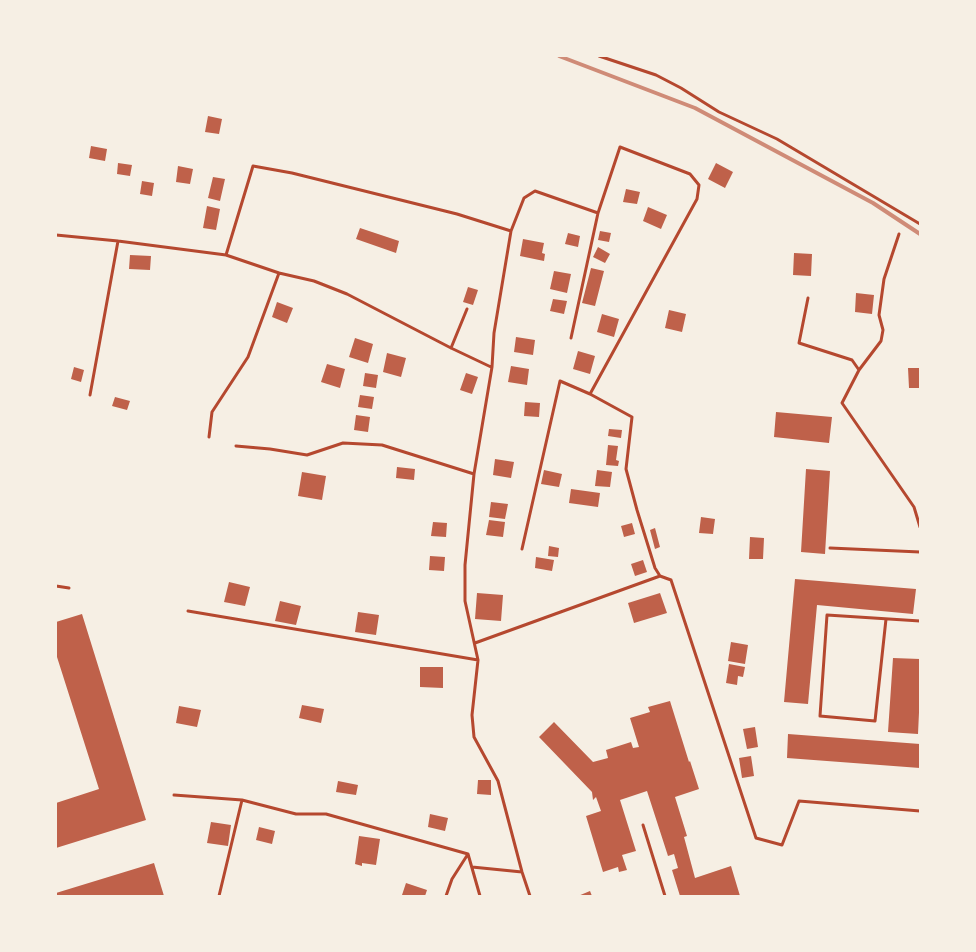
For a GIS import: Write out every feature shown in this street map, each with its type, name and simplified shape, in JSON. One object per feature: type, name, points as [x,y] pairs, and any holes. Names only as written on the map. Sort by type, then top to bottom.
[{"type":"lane","points":[[599,56],[656,75],[681,88],[718,112],[777,139],[920,223]]},
{"type":"lane","points":[[571,338],[598,213],[620,147],[690,174],[699,185],[697,199],[590,394]]},
{"type":"lane","points":[[226,255],[253,166],[457,214],[511,231]]},
{"type":"lane","points":[[530,897],[498,781],[474,736],[472,715],[478,660],[465,601],[465,565],[474,474],[511,231],[524,198],[535,191],[598,213]]},
{"type":"lane","points":[[898,234],[884,279],[879,315],[883,330],[881,341],[859,370],[842,403],[914,507],[921,527]]},
{"type":"lane","points":[[56,235],[226,255],[279,273],[314,281],[347,294],[492,367]]},
{"type":"lane","points":[[90,395],[118,241]]},
{"type":"lane","points":[[208,437],[212,412],[248,357],[279,273]]},
{"type":"lane","points":[[808,298],[800,343],[852,360],[859,370]]},
{"type":"lane","points":[[451,348],[467,309]]},
{"type":"lane","points":[[522,549],[560,381],[632,417],[627,469],[637,510],[655,568],[660,576],[671,580],[756,838],[782,845],[799,801],[921,811]]},
{"type":"lane","points":[[236,446],[307,455],[343,443],[382,445],[474,474]]},
{"type":"lane","points":[[830,548],[921,552]]},
{"type":"lane","points":[[475,643],[660,576]]},
{"type":"lane","points":[[56,586],[69,588]]},
{"type":"lane","points":[[188,611],[478,660]]},
{"type":"lane","points":[[886,619],[875,721],[820,716],[827,615],[921,621]]},
{"type":"lane","points":[[174,795],[242,800],[296,814],[326,814],[468,854]]},
{"type":"lane","points":[[219,897],[242,800]]},
{"type":"lane","points":[[644,825],[665,897]]},
{"type":"lane","points":[[468,854],[480,897]]},
{"type":"lane","points":[[446,897],[452,879],[468,854]]},
{"type":"lane","points":[[472,867],[522,872]]},
{"type":"building","points":[[208,116],[222,119],[219,134],[205,132]]},
{"type":"building","points":[[91,146],[107,149],[105,161],[89,158]]},
{"type":"building","points":[[118,163],[132,165],[130,176],[117,174]]},
{"type":"building","points":[[716,163],[733,172],[725,188],[708,179]]},
{"type":"building","points":[[178,166],[193,169],[190,184],[176,182]]},
{"type":"building","points":[[213,177],[225,179],[220,201],[208,198]]},
{"type":"building","points":[[142,181],[154,183],[152,196],[140,194]]},
{"type":"building","points":[[626,189],[640,192],[637,204],[623,202]]},
{"type":"building","points":[[207,206],[220,209],[216,230],[203,228]]},
{"type":"building","points":[[648,207],[667,215],[661,229],[643,221]]},
{"type":"building","points":[[360,228],[399,241],[396,253],[356,239]]},
{"type":"building","points":[[600,231],[611,233],[609,242],[598,240]]},
{"type":"building","points":[[568,233],[580,236],[578,247],[565,244]]},
{"type":"building","points":[[523,239],[544,243],[542,253],[545,254],[544,261],[520,256]]},
{"type":"building","points":[[598,247],[610,254],[605,263],[593,257]]},
{"type":"building","points":[[794,253],[812,254],[811,276],[793,275]]},
{"type":"building","points":[[130,255],[151,256],[150,270],[129,269]]},
{"type":"building","points":[[591,268],[604,271],[595,306],[582,303]]},
{"type":"building","points":[[554,271],[571,274],[567,293],[550,289]]},
{"type":"building","points":[[468,287],[478,290],[473,305],[463,302]]},
{"type":"building","points":[[856,293],[874,295],[872,314],[855,312]]},
{"type":"building","points":[[553,299],[567,301],[564,314],[550,311]]},
{"type":"building","points":[[277,302],[293,308],[287,323],[272,317]]},
{"type":"building","points":[[669,310],[686,314],[682,332],[665,328]]},
{"type":"building","points":[[602,314],[619,319],[614,337],[597,332]]},
{"type":"building","points":[[516,337],[535,340],[533,355],[514,352]]},
{"type":"building","points":[[355,338],[373,344],[368,363],[349,357]]},
{"type":"building","points":[[578,351],[595,356],[590,374],[573,369]]},
{"type":"building","points":[[387,353],[406,358],[401,377],[383,372]]},
{"type":"building","points":[[327,364],[345,369],[340,388],[321,382]]},
{"type":"building","points":[[511,366],[529,369],[527,385],[508,382]]},
{"type":"building","points":[[74,367],[84,370],[81,382],[71,379]]},
{"type":"building","points":[[908,368],[920,368],[920,388],[909,388]]},
{"type":"building","points":[[365,373],[378,375],[376,388],[363,386]]},
{"type":"building","points":[[466,373],[478,377],[472,394],[460,390]]},
{"type":"building","points":[[360,395],[374,397],[372,409],[358,407]]},
{"type":"building","points":[[115,397],[130,401],[127,410],[112,406]]},
{"type":"building","points":[[525,402],[540,403],[539,417],[524,416]]},
{"type":"building","points":[[776,412],[832,417],[829,443],[774,437]]},
{"type":"building","points":[[356,415],[370,417],[368,432],[354,430]]},
{"type":"building","points":[[609,429],[622,430],[621,438],[608,436]]},
{"type":"building","points":[[608,445],[618,446],[616,460],[619,461],[618,466],[606,465]]},
{"type":"building","points":[[495,459],[514,462],[511,478],[493,475]]},
{"type":"building","points":[[397,467],[415,469],[414,480],[396,478]]},
{"type":"building","points":[[806,469],[830,471],[825,554],[801,552]]},
{"type":"building","points":[[544,470],[562,474],[559,487],[541,484]]},
{"type":"building","points":[[597,470],[612,472],[610,487],[595,486]]},
{"type":"building","points":[[302,472],[326,476],[322,500],[298,496]]},
{"type":"building","points":[[571,489],[600,493],[598,507],[569,503]]},
{"type":"building","points":[[491,502],[508,504],[505,519],[489,517]]},
{"type":"building","points":[[701,517],[715,519],[713,534],[699,533]]},
{"type":"building","points":[[489,520],[505,522],[503,537],[486,535]]},
{"type":"building","points":[[433,522],[447,523],[446,537],[431,536]]},
{"type":"building","points":[[632,523],[635,534],[624,537],[621,526]]},
{"type":"building","points":[[655,528],[660,547],[655,549],[650,530]]},
{"type":"building","points":[[750,537],[764,538],[763,559],[749,559]]},
{"type":"building","points":[[549,546],[559,548],[558,557],[548,556]]},
{"type":"building","points":[[430,556],[445,557],[444,571],[429,570]]},
{"type":"building","points":[[536,557],[554,560],[552,571],[535,568]]},
{"type":"building","points":[[643,560],[647,572],[635,576],[631,564]]},
{"type":"building","points":[[795,579],[916,589],[913,614],[817,605],[808,704],[784,702]]},
{"type":"building","points":[[229,582],[250,587],[245,606],[224,602]]},
{"type":"building","points":[[477,593],[503,595],[501,621],[475,619]]},
{"type":"building","points":[[660,593],[667,613],[634,623],[628,603]]},
{"type":"building","points":[[280,601],[301,606],[296,625],[275,621]]},
{"type":"building","points":[[358,612],[379,615],[376,635],[355,632]]},
{"type":"building","points":[[82,614],[146,820],[56,848],[56,803],[99,789],[56,657],[56,622]]},
{"type":"building","points":[[731,642],[748,645],[745,664],[728,661]]},
{"type":"building","points":[[893,658],[920,659],[918,734],[888,732]]},
{"type":"building","points":[[729,664],[745,667],[743,677],[738,676],[737,685],[726,683]]},
{"type":"building","points":[[420,667],[443,667],[443,688],[420,687]]},
{"type":"building","points":[[670,701],[699,789],[675,797],[687,836],[684,837],[695,878],[731,866],[740,896],[680,896],[672,870],[678,868],[674,854],[668,856],[647,791],[620,800],[636,851],[622,855],[627,870],[619,872],[618,867],[603,872],[586,816],[601,811],[596,797],[593,800],[592,792],[539,737],[554,722],[593,762],[608,758],[606,750],[631,742],[633,748],[639,747],[630,718],[650,712],[648,707]]},
{"type":"building","points":[[302,705],[324,709],[321,723],[299,718]]},
{"type":"building","points":[[179,706],[201,710],[197,727],[176,723]]},
{"type":"building","points":[[755,727],[758,747],[747,749],[743,729]]},
{"type":"building","points":[[788,734],[920,744],[920,768],[787,758]]},
{"type":"building","points":[[751,756],[754,776],[742,778],[739,758]]},
{"type":"building","points":[[478,780],[491,780],[491,795],[477,794]]},
{"type":"building","points":[[338,781],[358,785],[356,795],[336,792]]},
{"type":"building","points":[[430,814],[448,818],[445,831],[428,827]]},
{"type":"building","points":[[211,822],[231,825],[228,846],[207,843]]},
{"type":"building","points":[[259,827],[275,831],[272,844],[256,840]]},
{"type":"building","points":[[359,836],[380,839],[376,865],[355,864]]},
{"type":"building","points":[[154,863],[164,896],[56,896],[56,893]]},
{"type":"building","points":[[406,883],[427,890],[425,896],[402,895]]},
{"type":"building","points":[[590,891],[592,896],[578,896]]},
{"type":"railway","points":[[559,56],[695,108],[873,203],[920,234]]}]
